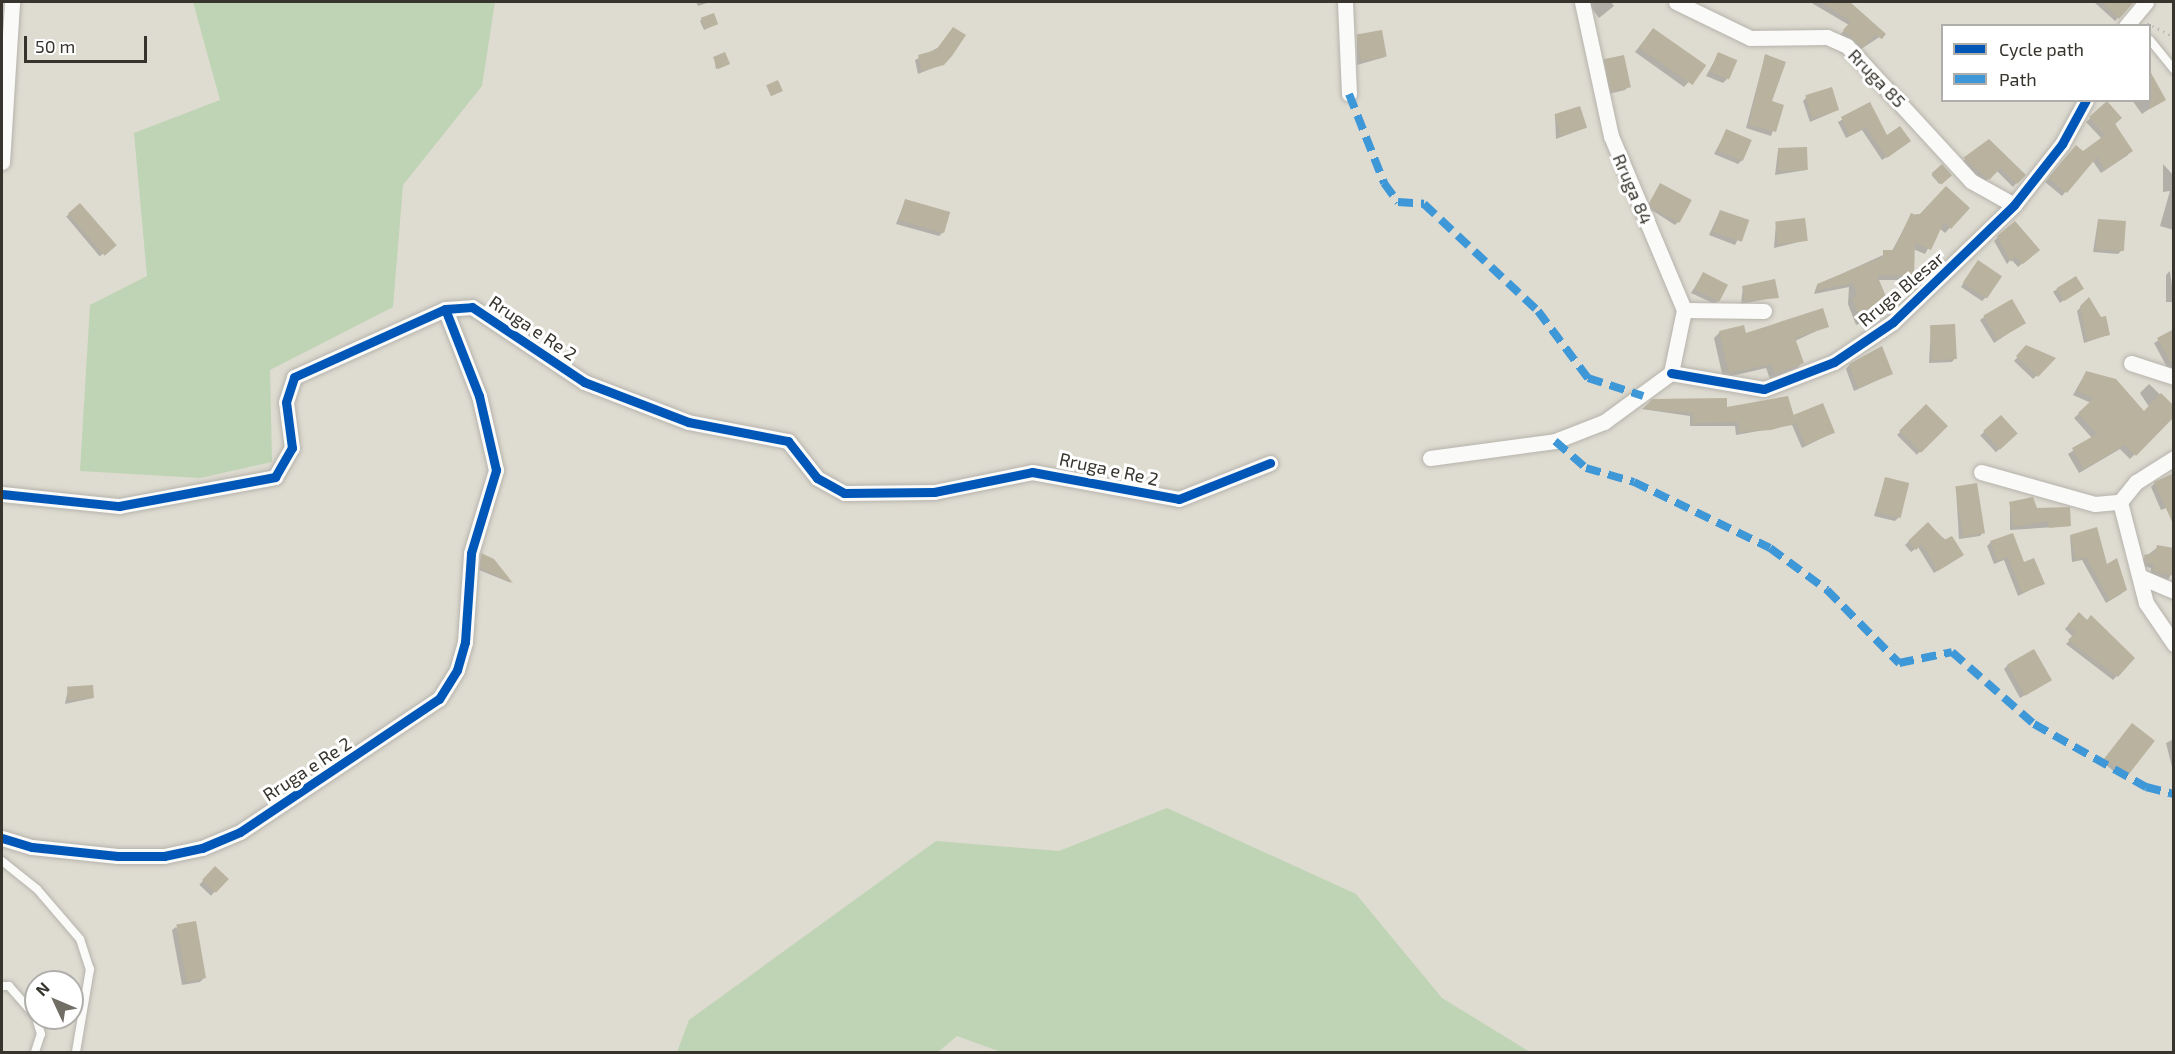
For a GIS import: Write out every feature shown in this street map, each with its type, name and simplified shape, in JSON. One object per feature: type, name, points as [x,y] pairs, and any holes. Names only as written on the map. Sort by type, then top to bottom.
[{"type":"street","points":[[2,162],[12,2]]},
{"type":"street","points":[[1345,2],[1349,94]]},
{"type":"street","name":"Rruga 84","points":[[1582,2],[1611,136],[1683,310]]},
{"type":"street","name":"Rruga 85","points":[[1676,2],[1750,38],[1827,37],[1847,46],[1971,181],[2014,205]]},
{"type":"street","points":[[2130,21],[2146,2]]},
{"type":"street","name":"Rruga Blesar","points":[[1671,373],[1764,389],[1834,362],[1893,322],[2014,205],[2062,144],[2085,102]]},
{"type":"street","points":[[2,494],[119,506],[275,477],[292,448],[285,402],[294,377],[445,309]]},
{"type":"street","name":"Rruga e Re 2","points":[[2,838],[32,847],[118,856],[164,856],[202,848],[240,832],[439,699],[457,670],[465,642],[471,553],[496,470],[479,396],[445,309],[480,310],[584,382],[688,423],[788,441],[817,478],[844,493],[934,492],[1032,472],[1179,498],[1269,463]]},
{"type":"street","points":[[1430,458],[1556,441],[1604,423],[1671,373],[1683,310],[1764,311]]},
{"type":"street","points":[[2131,363],[2174,377]]},
{"type":"street","points":[[1981,472],[2095,504],[2120,502],[2136,482],[2174,458]]},
{"type":"street","points":[[2120,502],[2146,603],[2174,644]]},
{"type":"street","points":[[2141,577],[2174,591]]},
{"type":"lane","points":[[2151,41],[2174,70]]},
{"type":"lane","points":[[2,861],[37,889],[80,939],[90,969],[76,1053]]},
{"type":"lane","points":[[2,986],[9,986],[24,1004]]},
{"type":"lane","points":[[35,1053],[41,1034],[40,1030]]},
{"type":"path","points":[[2151,29],[2174,37]]},
{"type":"green space","points":[[193,2],[495,2],[482,86],[403,185],[393,307],[270,370],[272,462],[200,478],[80,471],[90,305],[147,276],[134,133],[220,100]]},
{"type":"green space","points":[[1167,808],[1356,894],[1442,998],[1530,1052],[1001,1052],[957,1036],[938,1052],[677,1052],[689,1020],[936,841],[1059,851]]},
{"type":"building","points":[[1820,2],[1850,2],[1886,34],[1882,39],[1875,35],[1863,48],[1843,30],[1851,21]]},
{"type":"building","points":[[2102,2],[2134,2],[2119,19]]},
{"type":"building","points":[[714,13],[718,24],[705,29],[701,18]]},
{"type":"building","points":[[953,27],[966,35],[952,56],[944,65],[922,71],[918,55],[936,50]]},
{"type":"building","points":[[1653,28],[1706,65],[1692,85],[1639,48]]},
{"type":"building","points":[[1382,30],[1387,57],[1361,61],[1356,35]]},
{"type":"building","points":[[725,52],[730,64],[718,69],[713,57]]},
{"type":"building","points":[[1718,52],[1737,60],[1729,80],[1710,71]]},
{"type":"building","points":[[1765,54],[1786,62],[1772,101],[1784,105],[1776,132],[1749,125]]},
{"type":"building","points":[[1624,55],[1631,87],[1610,92],[1603,59]]},
{"type":"building","points":[[2151,73],[2166,100],[2150,109],[2151,102]]},
{"type":"building","points":[[778,80],[783,91],[771,96],[766,85]]},
{"type":"building","points":[[1832,87],[1839,110],[1812,118],[1805,95]]},
{"type":"building","points":[[1870,102],[1887,135],[1900,126],[1911,141],[1887,158],[1866,127],[1850,136],[1841,117]]},
{"type":"building","points":[[2108,102],[2122,118],[2115,124],[2133,151],[2105,170],[2097,157],[2067,193],[2048,178],[2076,145],[2083,151],[2105,135],[2089,117]]},
{"type":"building","points":[[1580,106],[1587,128],[1561,136],[1554,114]]},
{"type":"building","points":[[1726,129],[1752,140],[1743,161],[1717,150]]},
{"type":"building","points":[[1989,139],[2026,175],[2017,184],[2001,168],[1989,180],[1963,158]]},
{"type":"building","points":[[1807,147],[1808,170],[1779,171],[1778,148]]},
{"type":"building","points":[[1942,164],[1952,175],[1942,185],[1932,173]]},
{"type":"building","points":[[1660,183],[1692,200],[1680,223],[1648,206]]},
{"type":"building","points":[[1946,186],[1970,208],[1951,229],[1944,222],[1931,250],[1915,243],[1914,276],[1877,275],[1891,309],[1861,321],[1852,298],[1857,296],[1853,283],[1818,290],[1817,284],[1883,257],[1883,250],[1894,250],[1911,213],[1918,216]]},
{"type":"building","points":[[905,199],[950,212],[944,233],[899,220]]},
{"type":"building","points":[[80,203],[117,245],[105,256],[68,213]]},
{"type":"building","points":[[1720,210],[1749,220],[1742,242],[1713,232]]},
{"type":"building","points":[[1805,218],[1808,241],[1778,244],[1775,222]]},
{"type":"building","points":[[2098,219],[2126,221],[2124,251],[2096,249]]},
{"type":"building","points":[[2015,221],[2040,250],[2023,264],[2015,256],[2011,262],[1997,236]]},
{"type":"building","points":[[1978,260],[2002,276],[1987,299],[1963,282]]},
{"type":"building","points":[[1703,272],[1728,285],[1719,302],[1694,289]]},
{"type":"building","points":[[2076,276],[2084,289],[2064,301],[2056,288]]},
{"type":"building","points":[[1775,279],[1779,298],[1745,301],[1742,286]]},
{"type":"building","points":[[2089,297],[2101,317],[2106,316],[2110,335],[2087,340],[2080,306]]},
{"type":"building","points":[[2012,299],[2026,323],[1997,340],[1983,316]]},
{"type":"building","points":[[1823,308],[1829,327],[1795,338],[1804,363],[1775,374],[1772,364],[1729,373],[1719,331],[1744,325],[1746,333]]},
{"type":"building","points":[[1955,324],[1957,359],[1932,360],[1930,325]]},
{"type":"building","points":[[2174,329],[2174,367],[2157,338]]},
{"type":"building","points":[[2026,345],[2056,358],[2038,377],[2016,356]]},
{"type":"building","points":[[1882,346],[1893,374],[1858,388],[1849,364]]},
{"type":"building","points":[[2086,371],[2116,379],[2144,411],[2161,393],[2174,406],[2174,417],[2136,456],[2125,445],[2084,469],[2072,448],[2097,434],[2078,413],[2094,398],[2077,391]]},
{"type":"building","points":[[1788,396],[1796,423],[1771,430],[1740,432],[1738,422],[1693,423],[1693,413],[1643,409],[1652,399],[1727,398],[1727,407]]},
{"type":"building","points":[[1823,403],[1835,433],[1805,445],[1793,415]]},
{"type":"building","points":[[1926,404],[1948,426],[1921,453],[1899,431]]},
{"type":"building","points":[[2001,415],[2018,434],[2000,450],[1983,431]]},
{"type":"building","points":[[2174,473],[2174,526],[2154,482]]},
{"type":"building","points":[[1885,477],[1909,483],[1901,518],[1876,512]]},
{"type":"building","points":[[1977,483],[1985,533],[1963,537],[1955,486]]},
{"type":"building","points":[[2033,497],[2037,508],[2070,507],[2071,526],[2049,528],[2048,521],[2014,527],[2009,502]]},
{"type":"building","points":[[1928,522],[1944,540],[1952,536],[1964,555],[1938,571],[1922,544],[1916,550],[1908,541]]},
{"type":"building","points":[[2097,527],[2107,564],[2117,558],[2127,590],[2110,600],[2086,557],[2076,559],[2070,535]]},
{"type":"building","points":[[2013,533],[2024,562],[2034,558],[2045,584],[2022,593],[2008,557],[1997,561],[1990,541]]},
{"type":"building","points":[[2157,545],[2174,548],[2174,576],[2153,571],[2154,564],[2146,563],[2144,555],[2155,553]]},
{"type":"building","points":[[481,553],[494,559],[513,583],[480,568]]},
{"type":"building","points":[[2079,612],[2087,620],[2091,615],[2135,658],[2118,677],[2068,640],[2076,632],[2068,625]]},
{"type":"building","points":[[2034,649],[2052,680],[2025,696],[2007,664]]},
{"type":"building","points":[[93,685],[94,698],[68,700],[67,687]]},
{"type":"building","points":[[2132,723],[2155,741],[2127,776],[2104,758]]},
{"type":"building","points":[[215,866],[229,879],[216,893],[202,880]]},
{"type":"building","points":[[196,921],[206,978],[186,982],[176,924]]},
{"type":"marked path","points":[[1349,94],[1384,183],[1398,202],[1424,204],[1538,311],[1588,378],[1643,396]]},
{"type":"marked path","points":[[1555,441],[1586,468],[1634,482],[1770,548],[1827,590],[1899,663],[1952,652],[2034,724],[2146,787],[2174,794]]},
{"type":"cycle path","points":[[1671,373],[1764,389],[1834,362],[1893,322],[2014,205],[2062,144],[2085,102]]},
{"type":"cycle path","points":[[2,494],[119,506],[275,477],[292,448],[286,402],[294,377],[445,309],[472,307],[584,382],[688,422],[788,441],[817,478],[844,493],[934,492],[1032,472],[1179,499],[1270,463]]},
{"type":"cycle path","points":[[2,838],[32,847],[118,856],[164,856],[202,848],[240,832],[439,699],[457,670],[465,642],[471,553],[496,470],[479,396],[445,309]]}]
